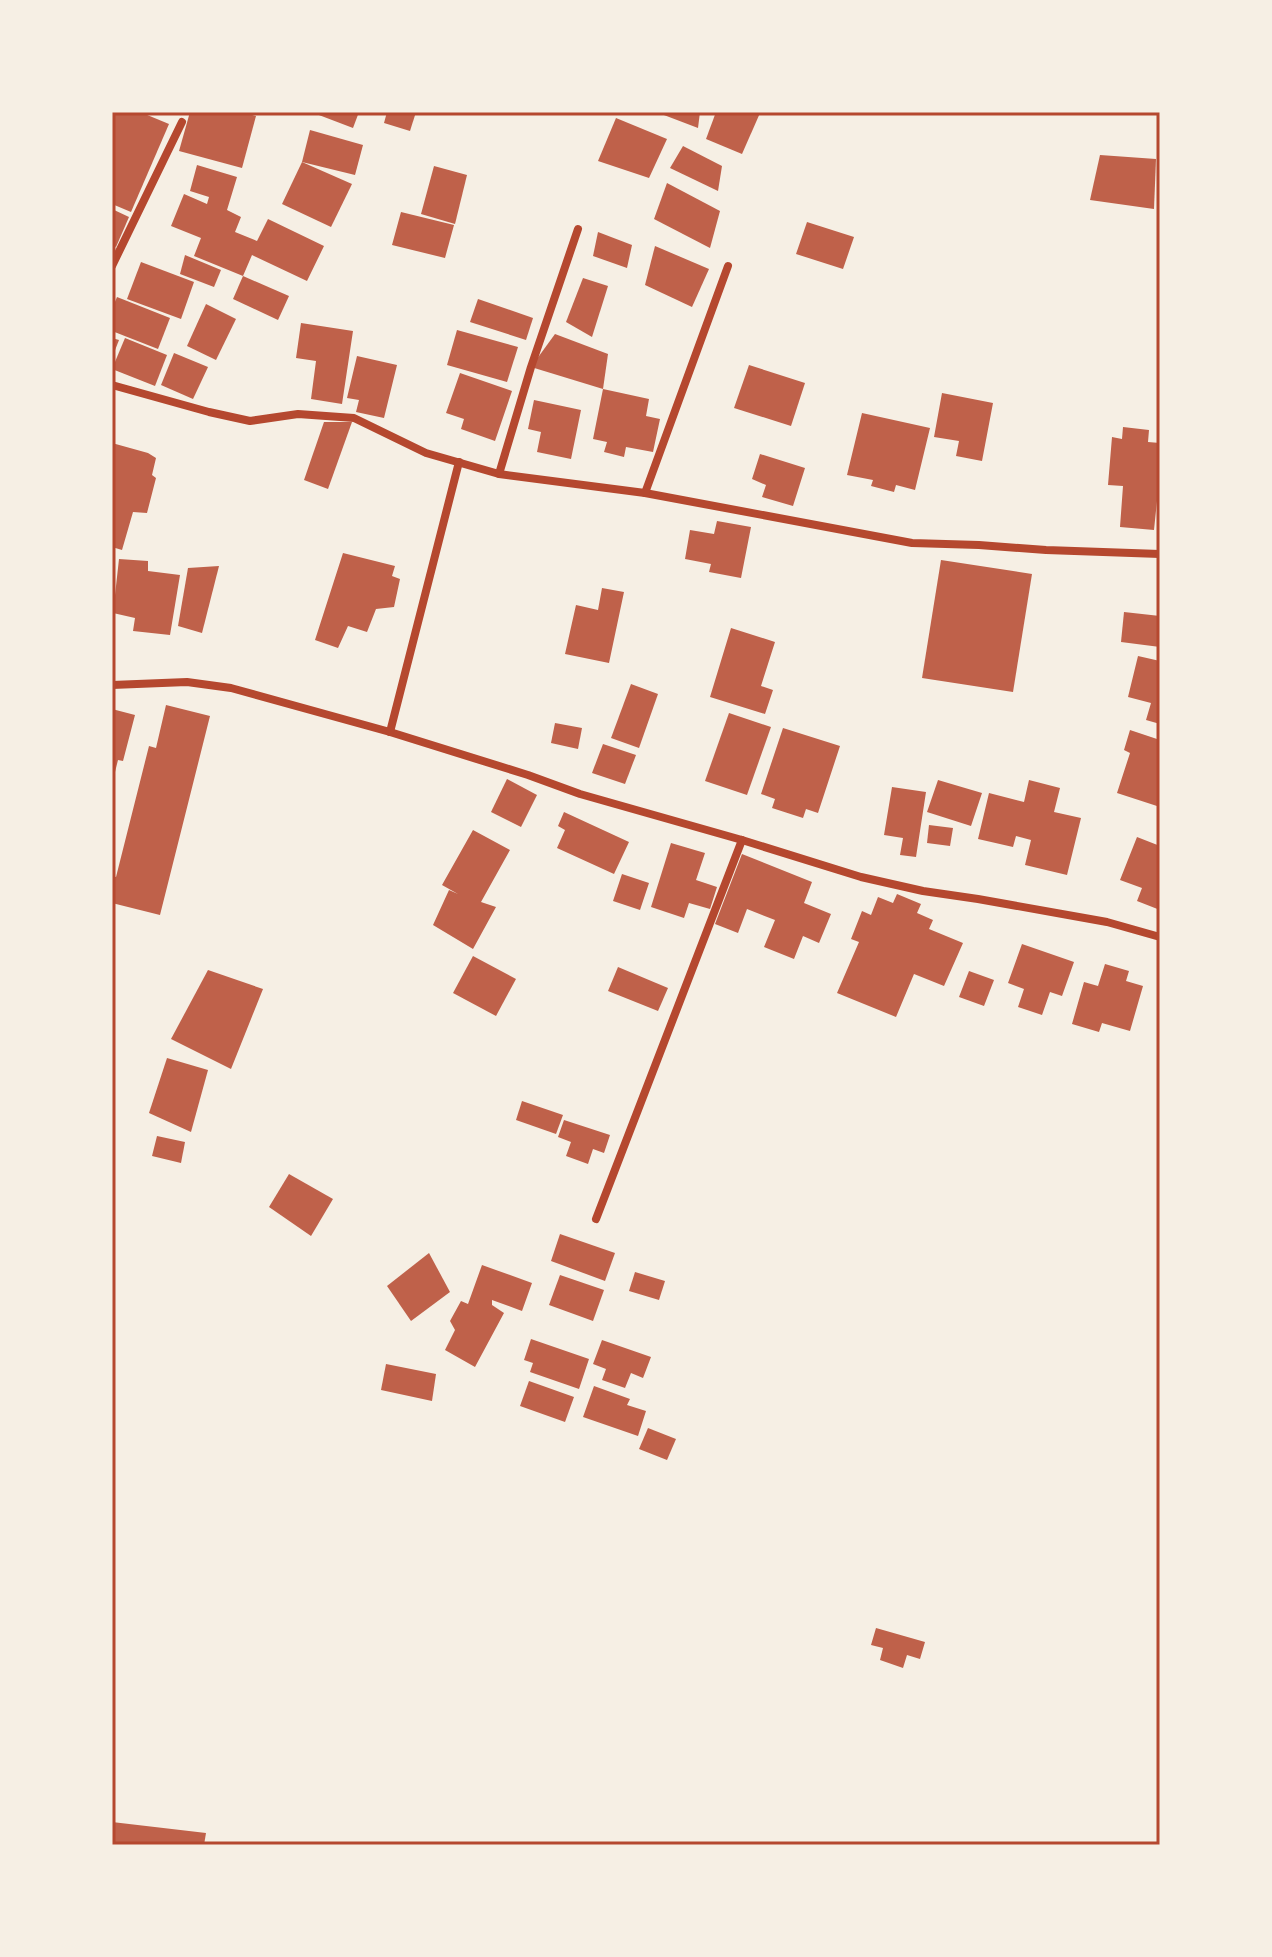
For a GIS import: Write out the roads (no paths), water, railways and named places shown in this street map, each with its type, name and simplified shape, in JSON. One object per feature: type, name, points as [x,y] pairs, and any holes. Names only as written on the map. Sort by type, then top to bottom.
[{"type":"street","points":[[112,266],[182,122]]},
{"type":"street","points":[[499,474],[578,229]]},
{"type":"street","points":[[645,493],[728,266]]},
{"type":"street","points":[[112,385],[250,421],[298,414],[354,418],[426,453],[499,474],[645,493],[912,543],[1160,554]]},
{"type":"street","points":[[390,732],[459,462]]},
{"type":"street","points":[[112,685],[187,682],[231,688],[390,732],[580,794],[861,877],[923,891],[1107,922],[1160,937]]},
{"type":"street","points":[[596,1219],[742,840]]}]
